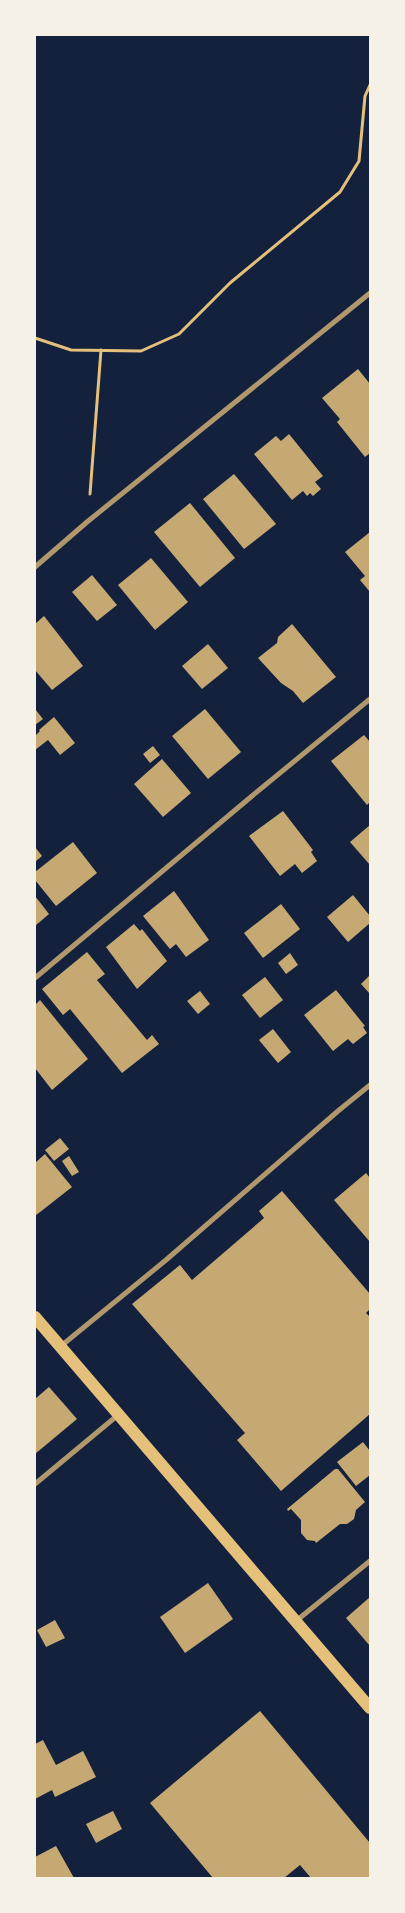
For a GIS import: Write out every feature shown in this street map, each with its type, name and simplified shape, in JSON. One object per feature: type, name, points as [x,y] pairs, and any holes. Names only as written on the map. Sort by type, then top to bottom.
[{"type":"main road","points":[[35,1317],[370,1708]]},
{"type":"street","points":[[35,567],[87,522],[370,293]]},
{"type":"street","points":[[35,978],[370,699]]},
{"type":"street","points":[[61,1347],[166,1260],[370,1085]]},
{"type":"street","points":[[35,1484],[118,1415]]},
{"type":"street","points":[[296,1621],[370,1561]]},
{"type":"path","points":[[35,338],[71,350],[141,351],[179,334],[230,283],[340,192],[359,161],[365,96],[370,85]]},
{"type":"path","points":[[87,522],[101,350]]},
{"type":"building","points":[[358,369],[370,384],[370,453],[365,457],[337,422],[340,419],[322,398]]},
{"type":"building","points":[[289,434],[323,476],[315,482],[321,489],[313,496],[310,493],[307,496],[303,491],[292,500],[254,454],[276,436],[281,441]]},
{"type":"building","points":[[234,474],[276,524],[244,549],[203,499]]},
{"type":"building","points":[[190,503],[235,558],[200,587],[154,532]]},
{"type":"building","points":[[370,532],[370,592],[360,580],[365,576],[345,552]]},
{"type":"building","points":[[151,558],[188,602],[155,630],[118,585]]},
{"type":"building","points":[[92,575],[117,605],[97,621],[72,592]]},
{"type":"building","points":[[44,616],[83,666],[52,690],[35,670],[35,624]]},
{"type":"building","points":[[292,624],[336,677],[303,703],[258,658],[277,643],[278,637]]},
{"type":"building","points":[[208,644],[228,668],[202,689],[182,666]]},
{"type":"building","points":[[35,709],[43,719],[35,725]]},
{"type":"building","points":[[205,709],[241,752],[208,779],[172,736]]},
{"type":"building","points":[[54,717],[75,743],[60,755],[48,740],[35,750],[35,736]]},
{"type":"building","points":[[364,735],[370,742],[370,802],[367,805],[331,761]]},
{"type":"building","points":[[153,746],[160,755],[150,763],[143,754]]},
{"type":"building","points":[[162,759],[191,793],[163,817],[134,784]]},
{"type":"building","points":[[283,811],[313,850],[311,852],[317,861],[302,873],[295,864],[280,876],[249,836]]},
{"type":"building","points":[[370,825],[370,865],[350,842]]},
{"type":"building","points":[[73,842],[97,873],[56,906],[35,880],[35,872]]},
{"type":"building","points":[[35,847],[42,856],[35,862]]},
{"type":"building","points":[[174,891],[209,940],[186,957],[176,944],[170,949],[143,916]]},
{"type":"building","points":[[353,895],[370,916],[370,923],[348,942],[327,917]]},
{"type":"building","points":[[35,896],[49,914],[35,926]]},
{"type":"building","points":[[281,904],[300,929],[263,958],[244,933]]},
{"type":"building","points":[[134,924],[140,931],[142,929],[167,961],[137,989],[106,947]]},
{"type":"building","points":[[87,952],[105,974],[97,980],[147,1040],[152,1035],[159,1044],[122,1073],[70,1009],[63,1015],[42,989]]},
{"type":"building","points":[[290,953],[298,965],[286,974],[278,963]]},
{"type":"building","points":[[370,975],[370,994],[361,984]]},
{"type":"building","points":[[265,977],[283,1000],[260,1018],[242,995]]},
{"type":"building","points":[[336,990],[365,1026],[363,1027],[367,1033],[353,1044],[348,1039],[333,1051],[304,1015]]},
{"type":"building","points":[[200,991],[210,1004],[198,1014],[187,1001]]},
{"type":"building","points":[[40,1000],[88,1059],[52,1090],[35,1068],[35,1005]]},
{"type":"building","points":[[273,1029],[291,1052],[278,1063],[259,1040]]},
{"type":"building","points":[[60,1138],[69,1149],[54,1161],[45,1150]]},
{"type":"building","points":[[45,1154],[72,1187],[35,1216],[35,1163]]},
{"type":"building","points":[[69,1156],[79,1172],[72,1176],[62,1161]]},
{"type":"building","points":[[366,1173],[370,1178],[370,1242],[334,1200]]},
{"type":"building","points":[[282,1191],[370,1294],[370,1309],[366,1313],[370,1317],[370,1414],[281,1491],[237,1440],[245,1433],[132,1304],[180,1265],[192,1280],[264,1218],[259,1211]]},
{"type":"building","points":[[49,1387],[77,1419],[35,1454],[35,1399]]},
{"type":"building","points":[[363,1442],[370,1451],[370,1475],[356,1486],[337,1462]]},
{"type":"building","points":[[335,1469],[338,1469],[365,1502],[356,1510],[354,1519],[347,1524],[340,1524],[316,1543],[315,1541],[307,1540],[301,1533],[301,1520],[291,1509],[288,1511],[287,1509]]},
{"type":"building","points":[[208,1583],[233,1619],[185,1653],[160,1617]]},
{"type":"building","points":[[370,1597],[370,1646],[346,1618]]},
{"type":"building","points":[[55,1620],[65,1638],[46,1647],[37,1630]]},
{"type":"building","points":[[260,1711],[370,1843],[370,1878],[311,1878],[300,1865],[284,1878],[213,1878],[150,1803]]},
{"type":"building","points":[[43,1740],[56,1765],[83,1751],[96,1777],[55,1797],[52,1790],[35,1799],[35,1744]]},
{"type":"building","points":[[113,1811],[122,1829],[96,1843],[86,1824]]},
{"type":"building","points":[[56,1846],[74,1878],[35,1878],[35,1857]]}]
